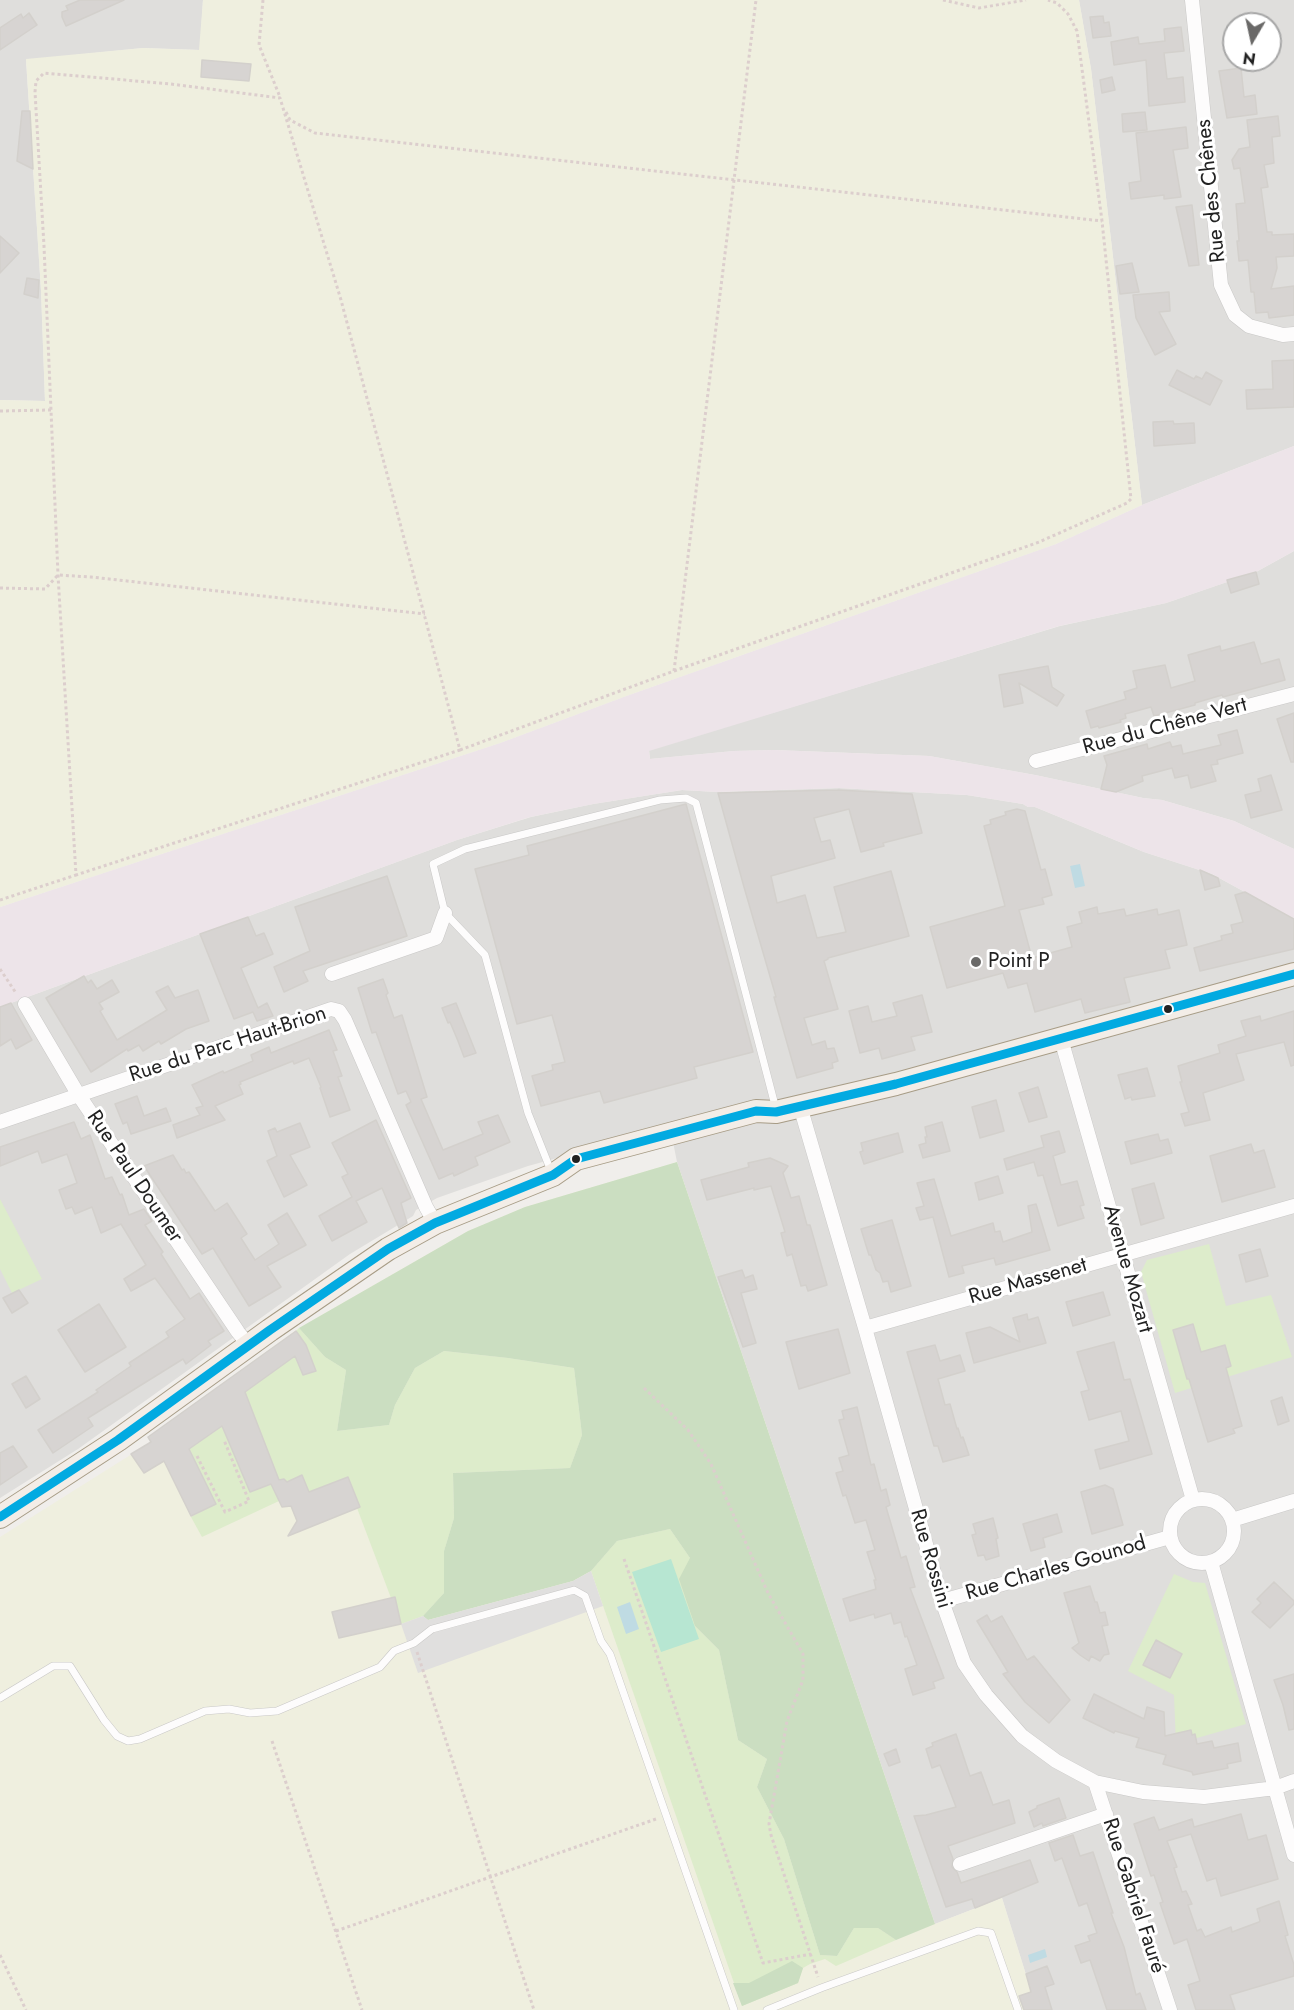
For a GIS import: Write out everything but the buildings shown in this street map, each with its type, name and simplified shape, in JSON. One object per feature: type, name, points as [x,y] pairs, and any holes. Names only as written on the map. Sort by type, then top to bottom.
[{"type":"main road","points":[[0,1517],[118,1440],[380,1255],[435,1222],[553,1175],[581,1173],[759,1124],[776,1112],[896,1084],[1294,974]]},
{"type":"street","name":"Rue des Chênes","points":[[1192,0],[1221,285],[1235,315],[1249,326],[1283,335],[1294,334]]},
{"type":"street","name":"Rue du Chêne Vert","points":[[1036,761],[1294,694]]},
{"type":"street","points":[[332,974],[436,938],[445,913]]},
{"type":"street","name":"Rue Paul Doumer","points":[[25,1004],[78,1094],[249,1346]]},
{"type":"street","name":"Rue du Parc Haut-Brion","points":[[0,1122],[331,1009],[339,1011],[345,1020],[426,1208],[435,1222]]},
{"type":"street","name":"Avenue Mozart","points":[[1061,1039],[1193,1500]]},
{"type":"street","name":"Rue Rossini","points":[[800,1106],[866,1328],[942,1601],[964,1663],[986,1695],[1022,1736],[1056,1761],[1095,1782],[1143,1792],[1204,1797],[1275,1788],[1294,1781]]},
{"type":"street","name":"Rue Massenet","points":[[866,1328],[1294,1206]]},
{"type":"street","points":[[1203,1498],[1221,1504],[1228,1511],[1232,1520],[1233,1540],[1221,1558],[1211,1562],[1200,1564],[1190,1561],[1180,1556],[1173,1548],[1169,1528],[1172,1518],[1184,1503],[1193,1500],[1203,1498]]},
{"type":"street","points":[[1232,1520],[1294,1502]]},
{"type":"street","name":"Rue Charles Gounod","points":[[942,1601],[1170,1537]]},
{"type":"street","points":[[1211,1562],[1294,1855]]},
{"type":"street","name":"Rue Gabriel Fauré","points":[[1095,1782],[1170,2010]]},
{"type":"street","points":[[960,1864],[1106,1814]]},
{"type":"lane","points":[[553,1175],[528,1113],[485,955],[445,913],[433,864],[465,849],[660,801],[686,798],[696,803],[776,1112]]},
{"type":"lane","points":[[0,1698],[53,1666],[70,1666],[104,1720],[117,1736],[128,1741],[140,1739],[205,1711],[229,1709],[250,1713],[277,1711],[380,1667],[394,1651],[414,1643],[432,1629],[574,1590],[585,1596],[601,1641],[610,1654],[734,2010]]},
{"type":"lane","points":[[767,2010],[978,1931],[991,1933],[1018,2010]]},
{"type":"path","points":[[263,0],[259,45],[290,120],[315,133],[1102,221]]},
{"type":"path","points":[[674,671],[756,0]]},
{"type":"path","points":[[943,0],[979,8],[1026,0]]},
{"type":"path","points":[[0,900],[460,750],[674,671],[1039,542],[1128,502],[1131,499],[1102,221],[1077,31],[1068,14],[1057,3],[1048,0]]},
{"type":"path","points":[[76,875],[58,575],[36,81],[44,73],[171,84],[280,98]]},
{"type":"path","points":[[280,98],[341,300],[460,750]]},
{"type":"path","points":[[0,411],[51,410]]},
{"type":"path","points":[[58,575],[426,615]]},
{"type":"path","points":[[0,588],[45,589],[58,575]]},
{"type":"path","points":[[0,969],[25,1004]]},
{"type":"path","points":[[644,1388],[688,1430],[711,1464],[768,1593],[803,1654],[804,1680],[787,1721],[769,1824],[821,1988]]},
{"type":"path","points":[[197,1456],[225,1512],[249,1501],[224,1440]]},
{"type":"path","points":[[624,1559],[763,1963],[811,1954]]},
{"type":"path","points":[[414,1643],[534,2010]]},
{"type":"path","points":[[272,1741],[362,2010]]},
{"type":"path","points":[[336,1931],[666,1816]]},
{"type":"path","points":[[0,1955],[26,2010]]},
{"type":"shaded area","points":[[0,0],[203,0],[200,50],[143,48],[26,60],[41,290],[45,401],[0,400]]},
{"type":"shaded area","points":[[1079,0],[1294,0],[1294,446],[1142,505],[1091,69]]},
{"type":"shaded area","points":[[1294,446],[1294,551],[1256,572],[1166,603],[1059,626],[649,751],[650,759],[734,751],[774,750],[929,756],[1162,800],[1234,821],[1294,849],[1294,919],[1212,874],[1144,852],[1023,804],[967,795],[839,788],[717,792],[682,790],[530,817],[457,840],[0,1007],[0,907],[500,743],[1056,544],[1142,505]]},
{"type":"shaded area","points":[[1294,551],[1294,849],[1234,821],[1162,800],[929,756],[774,750],[734,751],[650,759],[649,750],[1060,626],[1166,603],[1256,572]]},
{"type":"shaded area","points":[[839,788],[967,795],[1035,807],[1144,852],[1212,874],[1294,919],[1294,2010],[1037,2010],[1002,1898],[935,1924],[677,1162],[670,1127],[528,1166],[437,1198],[416,1210],[413,1216],[350,1254],[78,1449],[0,1498],[0,1007],[457,840],[531,817],[593,804],[682,790],[717,792]]},
{"type":"shaded area","points":[[591,1571],[603,1606],[418,1673],[401,1624],[423,1616],[428,1620],[573,1581]]},
{"type":"green space","points":[[203,0],[1079,0],[1091,69],[1142,505],[1056,544],[500,743],[0,907],[0,400],[45,401],[41,290],[26,59],[143,48],[199,50]]},
{"type":"green space","points":[[677,1162],[935,1924],[1002,1898],[1037,2010],[0,2010],[0,1537],[151,1442],[148,1437],[299,1328],[468,1231],[525,1207]]},
{"type":"green space","points":[[677,1162],[935,1924],[896,1940],[878,1928],[854,1928],[837,1956],[820,1955],[784,1839],[757,1787],[767,1759],[738,1740],[719,1650],[695,1626],[679,1579],[690,1558],[670,1529],[617,1541],[591,1571],[573,1581],[428,1620],[423,1616],[444,1593],[444,1551],[454,1518],[453,1473],[570,1468],[582,1435],[574,1368],[444,1351],[415,1368],[395,1405],[389,1425],[337,1431],[346,1370],[325,1357],[299,1328],[468,1231],[525,1207]]},
{"type":"green space","points":[[0,1199],[42,1279],[12,1293],[0,1269]]},
{"type":"green space","points":[[1209,1244],[1226,1306],[1271,1295],[1292,1357],[1175,1393],[1141,1272],[1147,1260]]},
{"type":"green space","points":[[299,1328],[325,1357],[346,1370],[337,1431],[389,1425],[395,1405],[415,1368],[444,1351],[574,1368],[582,1435],[570,1468],[453,1473],[454,1518],[444,1551],[444,1593],[423,1616],[401,1624],[395,1598],[391,1598],[357,1508],[348,1477],[309,1492],[302,1475],[287,1482],[284,1479],[279,1480],[244,1392],[295,1356],[303,1375],[316,1371],[306,1345],[296,1331]]},
{"type":"green space","points":[[229,1418],[227,1436],[250,1492],[275,1483],[279,1501],[202,1537],[191,1517],[216,1504],[189,1449],[217,1430],[217,1426]]},
{"type":"green space","points":[[670,1529],[690,1558],[695,1626],[719,1650],[738,1740],[767,1759],[757,1787],[784,1839],[820,1955],[837,1956],[854,1928],[878,1928],[896,1940],[836,1966],[825,1959],[810,1964],[803,1968],[798,1983],[742,2006],[591,1571],[617,1541]]},
{"type":"green space","points":[[671,1559],[699,1639],[661,1652],[632,1572]]},
{"type":"green space","points":[[1174,1574],[1193,1582],[1205,1583],[1246,1724],[1176,1744],[1174,1695],[1128,1671]]},
{"type":"green space","points":[[792,1961],[803,1968],[798,1983],[742,2006],[733,1983],[749,1983]]},
{"type":"water","points":[[1080,864],[1085,886],[1075,888],[1070,866]]},
{"type":"water","points":[[630,1602],[639,1629],[626,1634],[617,1607]]},
{"type":"water","points":[[1045,1949],[1047,1957],[1030,1963],[1028,1955]]},
{"type":"transit line","points":[[0,1517],[118,1440],[270,1330],[388,1249],[435,1223],[553,1175],[576,1159],[756,1111],[776,1112],[896,1084],[1294,974]]},
{"type":"place","name":"Point P","points":[[976,962]]}]
